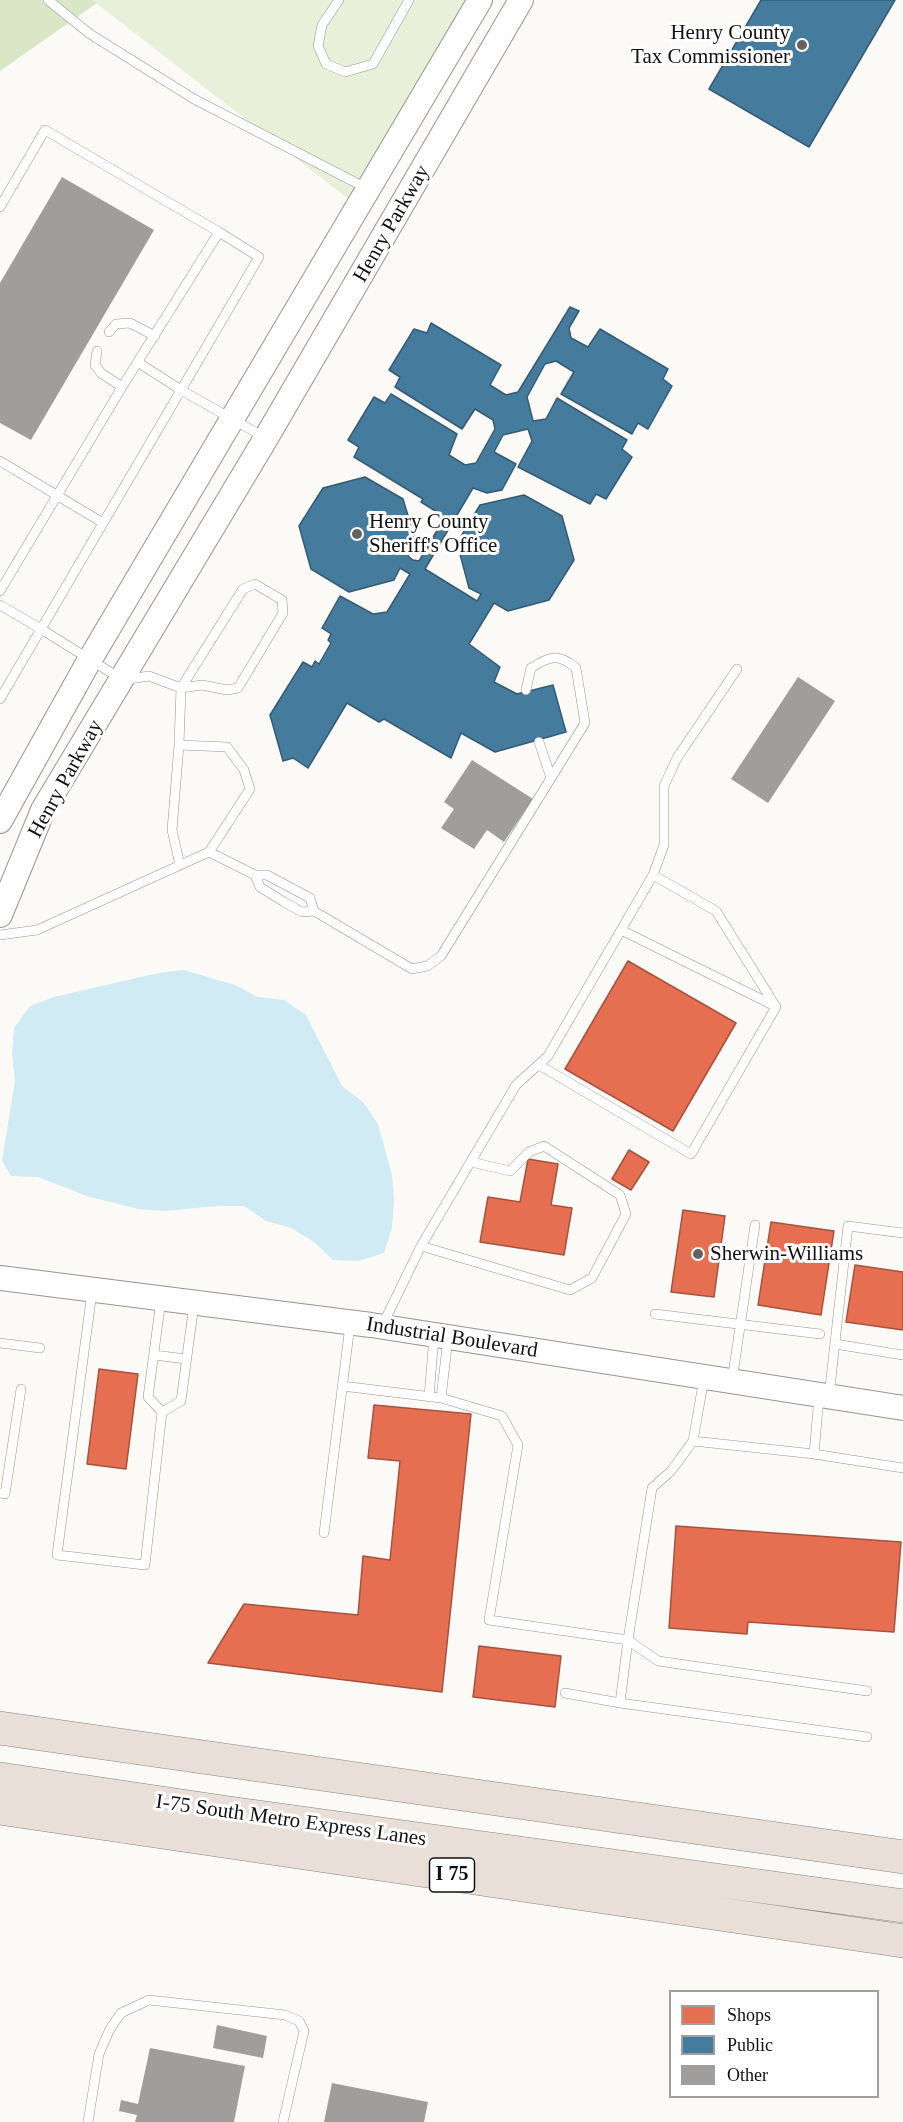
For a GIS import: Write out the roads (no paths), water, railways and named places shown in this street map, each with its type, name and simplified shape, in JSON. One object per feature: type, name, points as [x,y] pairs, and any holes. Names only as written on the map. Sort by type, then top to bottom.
[{"type":"highway","points":[[0,1728],[903,1857]]},
{"type":"highway","name":"I-75 South Metro Express Lanes","points":[[0,1779],[252,1816],[903,1905]]},
{"type":"highway","name":"I 75","points":[[0,1808],[903,1941]]},
{"type":"street","name":"Henry Parkway","points":[[0,821],[90,661],[480,0]]},
{"type":"street","name":"Henry Parkway","points":[[0,915],[44,810],[266,438],[516,4]]},
{"type":"street","name":"Industrial Boulevard","points":[[0,1278],[382,1326],[903,1408]]},
{"type":"lane","points":[[48,0],[90,34],[194,99],[368,190]]},
{"type":"lane","points":[[339,0],[322,25],[318,46],[326,64],[345,72],[373,64],[409,0]]},
{"type":"lane","points":[[0,207],[45,130],[259,257],[0,699]]},
{"type":"lane","points":[[0,591],[122,387],[219,232]]},
{"type":"lane","points":[[110,332],[116,324],[130,323],[155,336]]},
{"type":"lane","points":[[97,351],[95,365],[101,373],[122,387]]},
{"type":"lane","points":[[139,363],[181,390],[266,438]]},
{"type":"lane","points":[[0,474],[3,462],[103,523]]},
{"type":"lane","points":[[0,606],[123,680],[150,676],[181,688],[202,685],[227,690],[238,688],[283,613],[282,600],[255,584],[243,589],[181,688],[180,745],[172,830],[180,865]]},
{"type":"lane","points":[[255,875],[260,886],[302,912],[314,911],[412,969],[427,966],[441,956],[585,723],[576,668],[565,659],[548,658],[531,668],[526,690]]},
{"type":"lane","points":[[382,1326],[421,1246],[516,1084],[548,1056],[653,875],[664,846],[664,786],[677,758],[737,669]]},
{"type":"lane","points":[[539,742],[550,778]]},
{"type":"lane","points":[[0,935],[37,930],[209,852],[250,789],[244,770],[227,747],[180,745]]},
{"type":"lane","points":[[209,852],[255,875],[267,875],[310,898],[314,911]]},
{"type":"lane","points":[[653,875],[716,911],[776,1007]]},
{"type":"lane","points":[[621,930],[776,1007]]},
{"type":"lane","points":[[539,1065],[691,1154],[776,1007]]},
{"type":"lane","points":[[421,1246],[570,1290],[592,1278],[626,1214],[620,1195],[544,1146],[529,1152],[510,1171],[471,1162]]},
{"type":"lane","points":[[732,1381],[755,1225]]},
{"type":"lane","points":[[814,1454],[835,1344],[848,1226],[903,1233]]},
{"type":"lane","points":[[92,1289],[57,1555],[145,1565],[162,1412]]},
{"type":"lane","points":[[161,1298],[148,1398],[162,1412]]},
{"type":"lane","points":[[162,1412],[181,1401],[194,1302]]},
{"type":"lane","points":[[655,1314],[820,1334]]},
{"type":"lane","points":[[324,1533],[350,1322]]},
{"type":"lane","points":[[429,1396],[441,1336]]},
{"type":"lane","points":[[441,1336],[441,1398]]},
{"type":"lane","points":[[0,1343],[40,1348]]},
{"type":"lane","points":[[835,1344],[903,1355]]},
{"type":"lane","points":[[154,1355],[186,1359]]},
{"type":"lane","points":[[620,1703],[652,1488],[670,1471],[693,1441],[705,1377]]},
{"type":"lane","points":[[342,1386],[441,1398],[502,1416],[518,1445],[489,1620],[628,1640],[658,1661],[867,1691]]},
{"type":"lane","points":[[0,1493],[5,1494],[21,1389]]},
{"type":"lane","points":[[693,1441],[814,1454],[903,1468]]},
{"type":"lane","points":[[565,1693],[620,1703],[867,1737]]},
{"type":"lane","points":[[88,2122],[99,2054],[110,2029],[121,2013],[149,2000],[285,2015],[298,2021],[304,2031],[283,2122]]},
{"type":"water","points":[[184,970],[235,985],[258,997],[284,1000],[306,1015],[342,1086],[363,1102],[378,1124],[392,1175],[394,1201],[392,1228],[384,1253],[359,1261],[333,1260],[314,1242],[291,1228],[266,1221],[244,1206],[165,1211],[138,1209],[87,1196],[38,1177],[11,1176],[2,1161],[15,1080],[12,1054],[14,1028],[30,1006],[54,997],[158,973]]},
{"type":"place","name":"Henry County Tax Commissioner","points":[[802,45]]},
{"type":"place","name":"Henry County Sheriff's Office","points":[[357,534]]},
{"type":"place","name":"Sherwin-Williams","points":[[698,1254]]}]
